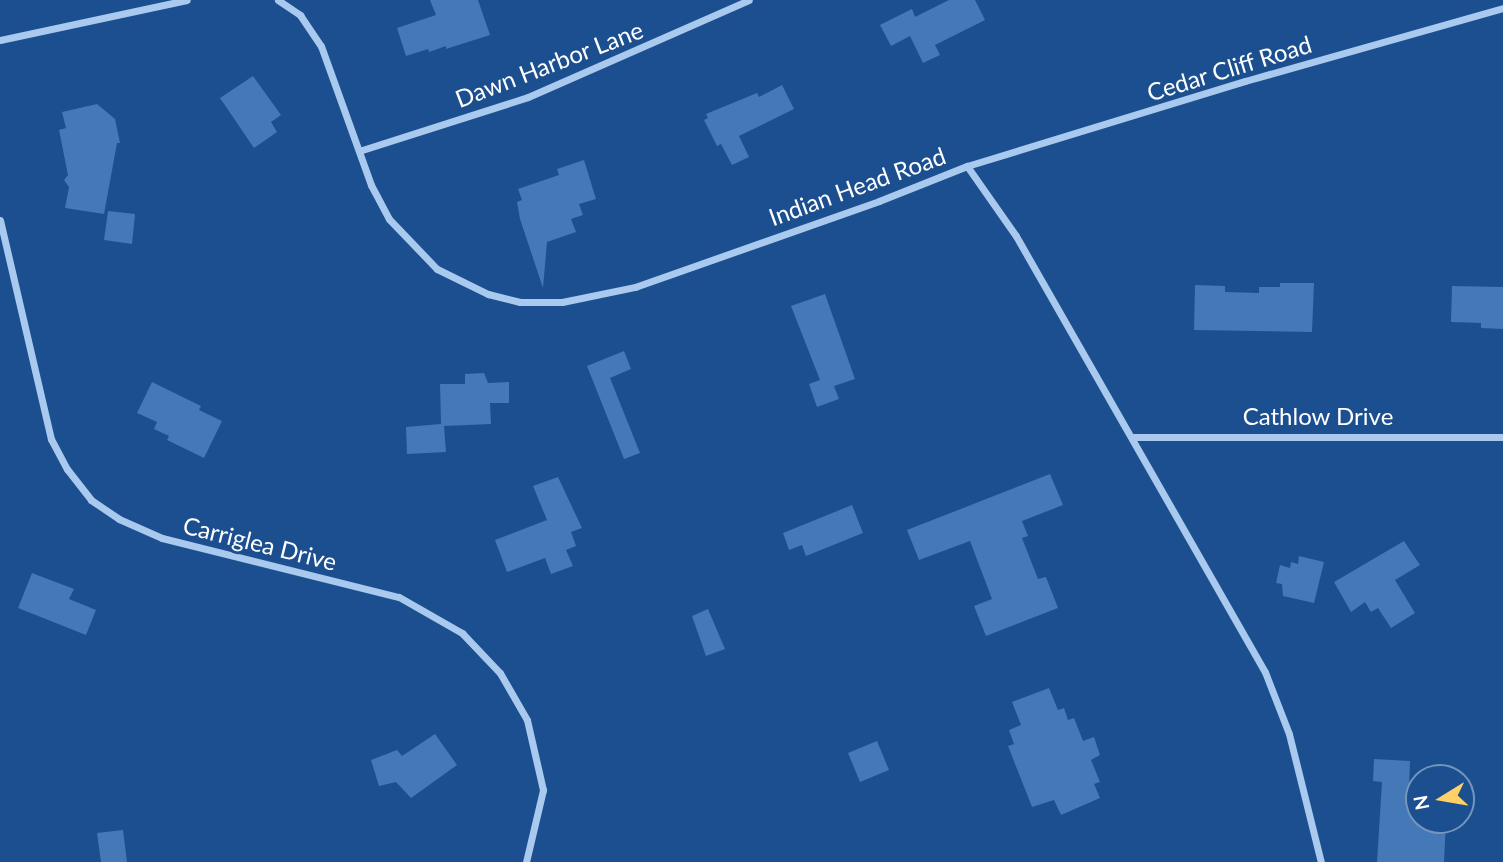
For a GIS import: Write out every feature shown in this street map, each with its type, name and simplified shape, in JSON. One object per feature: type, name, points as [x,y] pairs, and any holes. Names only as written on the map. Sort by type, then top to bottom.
[{"type":"street","points":[[0,40],[187,0]]},
{"type":"street","name":"Indian Head Road","points":[[278,0],[300,15],[312,29],[371,185],[389,219],[411,245],[437,269],[460,283],[520,302],[562,302],[635,287],[879,201],[967,166],[1016,236],[1265,672],[1289,734],[1321,862]]},
{"type":"street","name":"Dawn Harbor Lane","points":[[359,151],[528,97],[749,0]]},
{"type":"street","name":"Cedar Cliff Road","points":[[967,166],[1245,81],[1503,8]]},
{"type":"street","name":"Carriglea Drive","points":[[0,220],[51,439],[67,469],[91,500],[119,519],[162,538],[399,597],[462,633],[500,673],[527,720],[543,790],[526,862]]},
{"type":"street","name":"Cathlow Drive","points":[[1133,438],[1503,437]]},
{"type":"building","points":[[430,0],[478,0],[490,35],[446,49],[446,46],[429,52],[428,49],[406,56],[397,28],[436,15]]},
{"type":"building","points":[[949,0],[975,0],[985,20],[935,45],[940,55],[923,63],[910,36],[891,46],[880,25],[912,9],[915,17]]},
{"type":"building","points":[[253,76],[281,115],[271,122],[277,132],[254,148],[220,98]]},
{"type":"building","points":[[782,85],[794,109],[739,136],[749,157],[732,165],[721,144],[717,146],[704,120],[708,118],[706,114],[757,93],[759,97]]},
{"type":"building","points":[[97,104],[115,119],[120,143],[117,143],[104,214],[65,208],[69,187],[64,180],[68,175],[59,130],[66,128],[62,112]]},
{"type":"building","points":[[584,160],[596,199],[579,204],[583,215],[571,219],[576,232],[547,242],[543,288],[520,219],[517,202],[522,200],[518,189],[559,175],[557,169]]},
{"type":"building","points":[[108,211],[135,214],[132,244],[104,240]]},
{"type":"building","points":[[1280,283],[1314,283],[1312,332],[1194,330],[1195,285],[1225,286],[1225,292],[1259,293],[1259,287],[1280,287]]},
{"type":"building","points":[[1452,286],[1503,287],[1503,329],[1481,328],[1481,323],[1451,322]]},
{"type":"building","points":[[825,294],[855,379],[834,386],[839,399],[817,407],[809,384],[820,380],[791,306]]},
{"type":"building","points":[[624,351],[631,369],[610,378],[640,453],[624,459],[587,366]]},
{"type":"building","points":[[484,373],[488,383],[509,382],[509,403],[490,403],[491,424],[444,426],[446,452],[407,454],[406,427],[441,424],[440,384],[465,384],[465,374]]},
{"type":"building","points":[[152,382],[201,406],[199,410],[222,421],[204,458],[167,440],[169,436],[154,429],[157,422],[137,413]]},
{"type":"building","points":[[1050,474],[1063,505],[1022,521],[1028,536],[1022,538],[1038,579],[1046,577],[1058,608],[986,636],[974,606],[992,599],[970,541],[919,560],[907,530]]},
{"type":"building","points":[[558,477],[582,528],[571,532],[576,546],[566,550],[573,566],[551,574],[545,558],[507,572],[495,540],[547,520],[533,486]]},
{"type":"building","points":[[852,505],[863,533],[806,556],[802,545],[789,550],[783,533]]},
{"type":"building","points":[[1404,541],[1420,565],[1395,580],[1415,613],[1391,628],[1378,608],[1371,612],[1365,602],[1351,612],[1334,582]]},
{"type":"building","points":[[1299,556],[1324,562],[1314,603],[1283,596],[1282,584],[1276,583],[1280,565],[1290,568],[1291,562],[1298,564]]},
{"type":"building","points":[[32,573],[74,589],[69,599],[96,610],[86,635],[18,608]]},
{"type":"building","points":[[708,609],[725,649],[706,656],[692,616]]},
{"type":"building","points":[[1049,688],[1058,710],[1064,708],[1068,720],[1074,718],[1083,741],[1094,737],[1100,755],[1091,760],[1100,782],[1094,784],[1100,798],[1061,815],[1054,800],[1032,807],[1008,746],[1014,744],[1009,730],[1021,725],[1012,702]]},
{"type":"building","points":[[435,734],[457,765],[411,798],[396,782],[379,786],[371,760],[397,750],[402,756]]},
{"type":"building","points":[[877,741],[889,770],[860,782],[848,753]]},
{"type":"building","points":[[1374,759],[1410,761],[1410,764],[1405,764],[1405,834],[1445,834],[1444,862],[1377,862],[1382,782],[1373,781]]},
{"type":"building","points":[[123,830],[127,862],[101,862],[97,833]]}]
